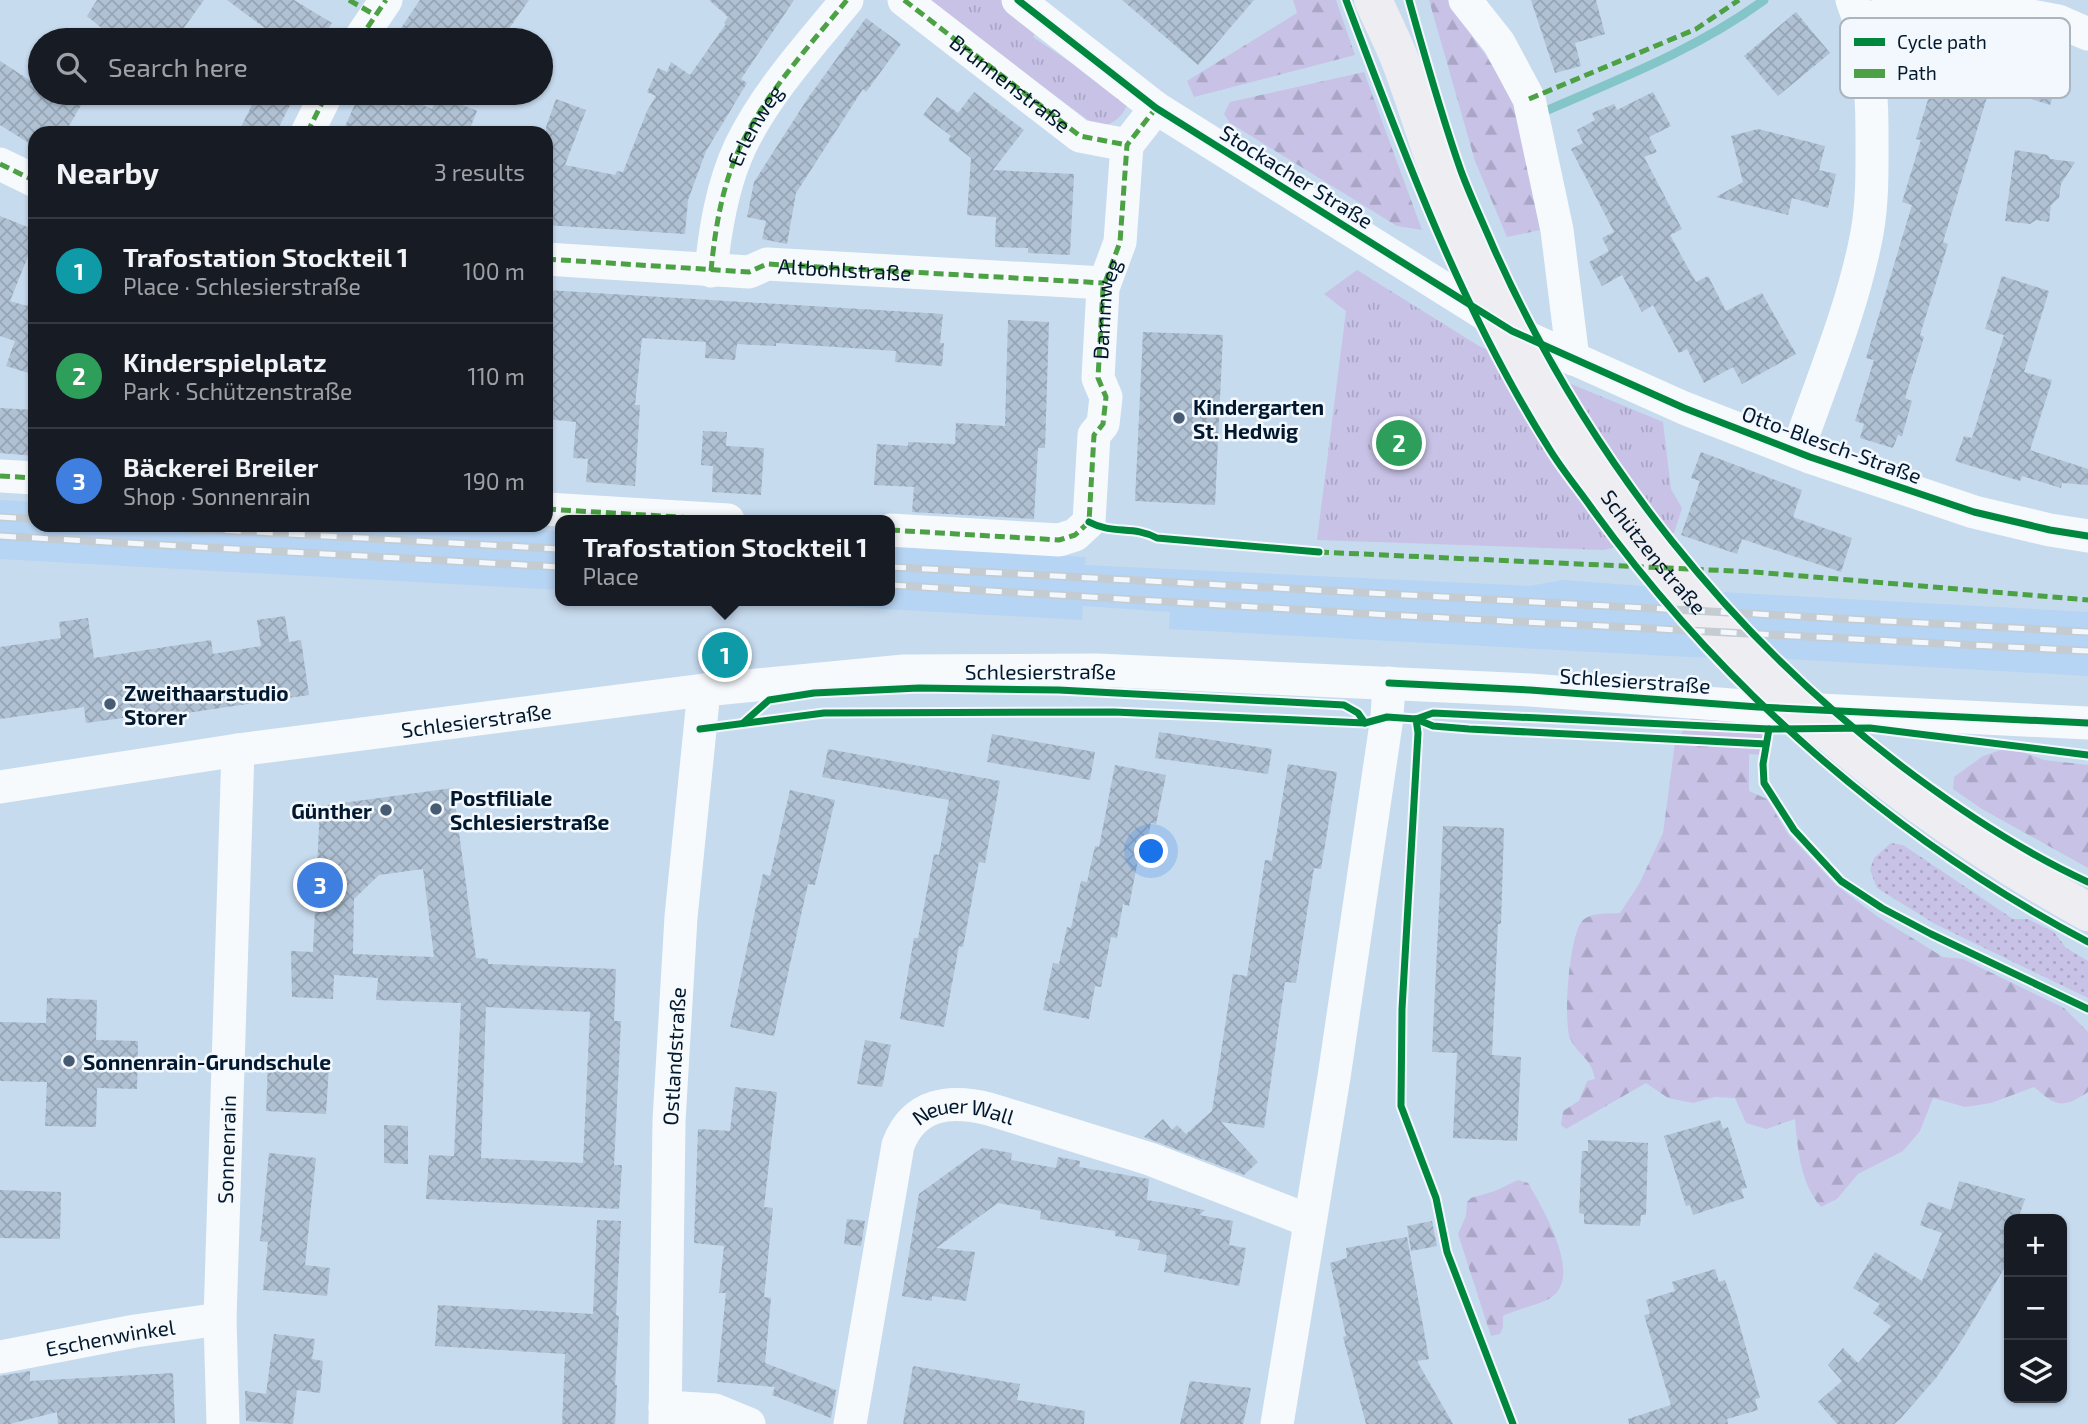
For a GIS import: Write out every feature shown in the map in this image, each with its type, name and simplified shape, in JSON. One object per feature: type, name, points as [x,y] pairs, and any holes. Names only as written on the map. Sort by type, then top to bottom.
[{"type":"main road","name":"Schützenstraße","points":[[1373,0],[1396,51],[1442,180],[1492,295],[1523,357],[1568,433],[1636,530],[1704,612],[1756,666],[1839,743],[1936,817],[2028,879],[2088,912]]},
{"type":"main road","name":"Schützenstraße","points":[[1383,0],[1396,51]]},
{"type":"street","name":"Erlenweg","points":[[711,271],[716,221],[740,147],[769,99],[847,0]]},
{"type":"street","name":"Brunnenstraße","points":[[904,0],[1080,136],[1127,145]]},
{"type":"street","name":"Stockacher Straße","points":[[1018,0],[1156,108],[1512,331],[1573,359]]},
{"type":"street","points":[[1465,0],[1499,43],[1530,99],[1557,230],[1573,359]]},
{"type":"street","points":[[1856,11],[1917,4],[1994,9],[2038,18]]},
{"type":"street","points":[[2070,27],[2088,34]]},
{"type":"street","name":"Otto-Blesch-Straße","points":[[1797,452],[1851,298],[1867,232],[1872,183],[1872,98]]},
{"type":"street","points":[[310,126],[321,105]]},
{"type":"street","points":[[1127,145],[1156,108]]},
{"type":"street","name":"Dammweg","points":[[895,530],[1059,540],[1075,535],[1089,522],[1094,435],[1103,424],[1106,397],[1098,378],[1104,283],[1120,242],[1127,145]]},
{"type":"street","points":[[0,164],[28,178]]},
{"type":"street","name":"Altbohlstraße","points":[[553,260],[711,271],[749,272],[766,264],[1104,283]]},
{"type":"street","name":"Otto-Blesch-Straße","points":[[1573,359],[1684,408],[1797,452],[1974,512],[2088,536]]},
{"type":"street","points":[[0,476],[28,478]]},
{"type":"street","points":[[553,509],[646,515]]},
{"type":"street","name":"Schlesierstraße","points":[[0,787],[237,750],[704,690],[904,671],[1097,670],[1530,690],[1758,707],[2088,723]]},
{"type":"street","points":[[1277,1424],[1334,1077],[1387,718],[1389,683]]},
{"type":"street","name":"Ostlandstraße","points":[[665,1415],[670,1108],[681,917],[704,690]]},
{"type":"street","name":"Sonnenrain","points":[[223,1424],[220,1319],[237,750]]},
{"type":"street","name":"Neuer Wall","points":[[850,1424],[898,1145],[909,1123],[936,1107],[969,1104],[989,1109],[1150,1159],[1310,1220]]},
{"type":"street","name":"Eschenwinkel","points":[[0,1357],[135,1331],[220,1319]]},
{"type":"street","points":[[665,1415],[715,1410],[749,1424]]},
{"type":"shaded area","points":[[0,500],[28,502],[28,532],[555,531],[555,590],[0,559]]},
{"type":"shaded area","points":[[895,547],[1086,557],[1085,565],[1529,586],[1563,580],[1737,593],[2088,612],[2088,676],[1169,629],[1170,612],[1083,606],[1082,620],[833,606],[895,606]]},
{"type":"green space","points":[[925,0],[1011,0],[1041,23],[1033,37],[1070,62],[1083,55],[1128,103],[1126,108],[1117,119],[1099,128]]},
{"type":"green space","points":[[1293,0],[1336,0],[1355,55],[1194,97],[1187,81],[1297,13]]},
{"type":"green space","points":[[1429,0],[1448,0],[1517,102],[1545,229],[1507,237],[1475,161]]},
{"type":"green space","points":[[1364,72],[1422,230],[1397,226],[1230,123],[1224,114],[1230,102]]},
{"type":"green space","points":[[1357,270],[1479,346],[1663,422],[1671,489],[1682,508],[1674,533],[1604,550],[1317,540],[1346,311],[1324,294]]},
{"type":"green space","points":[[1752,710],[1773,732],[1763,755],[1749,754],[1749,791],[1767,799],[1788,834],[1836,885],[1878,917],[1943,957],[1963,959],[2064,1008],[2088,1032],[2088,1092],[2072,1101],[2060,1103],[2048,1099],[2034,1087],[1991,1103],[1965,1107],[1933,1098],[1920,1131],[1903,1151],[1858,1174],[1837,1199],[1821,1207],[1804,1177],[1795,1119],[1766,1129],[1746,1123],[1735,1098],[1715,1097],[1693,1103],[1668,1098],[1646,1083],[1566,1129],[1561,1125],[1563,1111],[1579,1101],[1587,1081],[1595,1079],[1591,1066],[1573,1044],[1568,1028],[1569,977],[1578,928],[1583,920],[1591,916],[1620,913],[1639,884],[1663,833],[1675,743],[1692,717]]},
{"type":"green space","points":[[2010,747],[2044,760],[2088,765],[2088,868],[1982,809],[1953,789],[1954,777],[1983,756]]},
{"type":"green space","points":[[1891,843],[1903,845],[2013,919],[2028,919],[2054,932],[2066,948],[2088,961],[2088,998],[1935,924],[1877,888],[1870,870],[1874,858]]},
{"type":"green space","points":[[1518,1180],[1528,1183],[1557,1240],[1562,1257],[1561,1286],[1553,1296],[1543,1302],[1503,1316],[1500,1334],[1491,1336],[1458,1234],[1466,1216],[1467,1202],[1471,1198]]},
{"type":"building","points":[[97,0],[204,0],[184,28],[102,28],[87,16]]},
{"type":"building","points":[[227,0],[294,0],[332,23],[329,28],[265,28]]},
{"type":"building","points":[[420,0],[529,0],[509,28],[401,28]]},
{"type":"building","points":[[709,0],[794,0],[741,79],[747,83],[706,151],[688,200],[685,234],[553,225],[553,126],[546,126],[556,99],[586,110],[565,165],[615,175],[617,171],[623,172],[647,111],[656,96],[647,92],[658,68],[667,72],[671,62],[690,75],[726,24],[724,23],[728,17]]},
{"type":"building","points":[[1122,0],[1254,0],[1198,65]]},
{"type":"building","points":[[1531,0],[1596,0],[1605,34],[1575,43],[1581,66],[1555,73]]},
{"type":"building","points":[[1796,12],[1830,53],[1778,96],[1744,56]]},
{"type":"building","points":[[866,18],[901,44],[866,92],[863,89],[796,193],[787,244],[762,239],[766,221],[747,217],[754,182],[808,98]]},
{"type":"building","points":[[0,61],[28,79],[28,105],[81,105],[69,126],[28,126],[28,142],[0,125]]},
{"type":"building","points":[[974,92],[1024,130],[993,170],[1074,174],[1070,255],[1028,253],[1028,248],[995,247],[996,217],[967,215],[971,158],[948,140],[951,136],[923,115],[937,97],[958,113]]},
{"type":"building","points":[[1653,92],[1671,126],[1649,137],[1657,152],[1644,157],[1682,229],[1670,235],[1683,259],[1696,282],[1708,276],[1726,311],[1762,293],[1796,354],[1742,384],[1733,367],[1704,383],[1687,349],[1679,353],[1653,305],[1642,312],[1622,275],[1602,286],[1589,262],[1609,251],[1602,238],[1614,232],[1571,149],[1583,143],[1577,130],[1595,120],[1592,113],[1614,104],[1617,110]]},
{"type":"building","points":[[1928,98],[1987,98],[1943,242],[1948,244],[1920,335],[1924,337],[1905,398],[1912,401],[1902,436],[1898,435],[1893,448],[1860,438],[1864,424],[1855,421],[1874,360],[1866,358],[1912,205],[1902,202],[1921,140],[1916,139]]},
{"type":"building","points":[[2028,98],[2052,98],[2050,105]]},
{"type":"building","points":[[252,105],[290,105],[280,126],[242,126]]},
{"type":"building","points":[[355,105],[422,105],[432,109],[434,105],[462,105],[477,111],[471,126],[345,126]]},
{"type":"building","points":[[1758,129],[1825,146],[1819,170],[1836,174],[1828,208],[1792,198],[1788,215],[1716,197],[1743,182],[1731,136]]},
{"type":"building","points":[[2015,150],[2075,162],[2061,184],[2059,198],[2051,205],[2049,222],[2036,220],[2030,224],[2005,221]]},
{"type":"building","points":[[0,216],[28,227],[28,256],[10,301],[27,306],[28,303],[28,373],[6,366],[15,341],[0,336]]},
{"type":"building","points":[[2002,276],[2049,291],[2024,372],[2052,380],[2030,450],[2088,469],[2088,485],[2062,483],[2061,488],[2022,476],[2020,481],[1955,461],[1964,436],[1972,438],[2004,335],[1985,329]]},
{"type":"building","points":[[553,290],[943,314],[940,343],[944,343],[942,366],[895,362],[896,351],[776,343],[776,346],[737,344],[735,360],[705,358],[706,342],[642,338],[635,405],[640,405],[635,486],[586,482],[588,459],[573,458],[576,422],[553,420]]},
{"type":"building","points":[[1008,320],[1049,322],[1045,448],[1038,448],[1034,519],[912,512],[914,487],[874,485],[877,444],[955,444],[956,423],[1005,426]]},
{"type":"building","name":"Kindergarten St. Hedwig","points":[[1143,332],[1223,335],[1215,505],[1135,501]]},
{"type":"building","points":[[0,408],[28,410],[28,455],[0,453]]},
{"type":"building","points":[[703,431],[727,432],[726,446],[764,448],[761,495],[712,492],[713,466],[701,465]]},
{"type":"building","points":[[1701,452],[1802,490],[1793,517],[1852,538],[1841,572],[1742,539],[1737,554],[1681,535],[1700,481],[1691,478]]},
{"type":"building","points":[[285,616],[289,642],[301,640],[309,695],[173,715],[173,711],[86,723],[84,707],[0,719],[0,647],[61,638],[59,622],[88,618],[94,658],[211,640],[213,654],[261,646],[257,620]]},
{"type":"building","points":[[1159,732],[1272,749],[1268,774],[1155,758]]},
{"type":"building","points":[[992,734],[1095,752],[1090,780],[987,762]]},
{"type":"building","points":[[828,749],[1000,781],[985,863],[979,862],[963,947],[959,946],[944,1027],[900,1019],[914,938],[918,938],[934,854],[939,855],[949,800],[822,777]]},
{"type":"building","points":[[1288,764],[1337,772],[1321,869],[1314,868],[1296,983],[1285,982],[1264,1128],[1221,1122],[1258,1162],[1244,1175],[1144,1137],[1163,1119],[1172,1130],[1177,1125],[1186,1134],[1212,1111],[1233,974],[1247,976],[1265,860],[1272,861]]},
{"type":"building","points":[[1115,765],[1166,775],[1156,824],[1151,823],[1144,856],[1139,855],[1129,906],[1123,904],[1117,938],[1111,937],[1101,987],[1095,986],[1089,1019],[1043,1010],[1053,963],[1059,964],[1067,927],[1071,928],[1081,881],[1087,882],[1095,846],[1099,847]]},
{"type":"building","points":[[453,788],[476,958],[488,959],[488,964],[616,969],[614,1021],[621,1021],[614,1165],[622,1165],[619,1209],[426,1199],[429,1155],[454,1156],[461,1003],[376,1000],[378,978],[334,975],[333,999],[292,997],[291,951],[313,952],[320,806]],"holes":[[[423,869],[434,957],[353,954],[354,899],[379,875]],[[486,1007],[590,1012],[583,1163],[481,1158]]]},
{"type":"building","points":[[790,790],[835,800],[815,885],[808,884],[774,1036],[730,1027],[763,874],[770,876]]},
{"type":"building","points":[[1443,826],[1504,828],[1492,1055],[1521,1057],[1517,1141],[1453,1138],[1457,1053],[1432,1052]]},
{"type":"building","name":"Sonnenrain-Grundschule","points":[[47,998],[97,1000],[96,1040],[138,1041],[137,1089],[97,1088],[96,1127],[45,1126],[47,1082],[0,1081],[0,1022],[46,1023]]},
{"type":"building","points":[[865,1040],[891,1045],[882,1087],[857,1084]]},
{"type":"building","points":[[268,1063],[329,1066],[326,1114],[266,1111]]},
{"type":"building","points":[[735,1087],[777,1092],[764,1207],[773,1208],[764,1297],[771,1298],[765,1363],[836,1390],[831,1418],[772,1395],[775,1387],[717,1382],[726,1293],[719,1293],[724,1246],[694,1243],[698,1129],[730,1131]]},
{"type":"building","points":[[1720,1120],[1723,1129],[1728,1127],[1747,1188],[1741,1189],[1744,1198],[1693,1215],[1690,1205],[1686,1206],[1664,1136]]},
{"type":"building","points":[[384,1125],[408,1126],[408,1164],[384,1163]]},
{"type":"building","points":[[1588,1140],[1648,1143],[1646,1215],[1641,1215],[1640,1226],[1584,1224],[1584,1214],[1579,1213],[1582,1151],[1588,1151]]},
{"type":"building","points":[[982,1148],[1012,1153],[1011,1160],[1056,1168],[1058,1157],[1080,1161],[1079,1167],[1149,1179],[1147,1200],[1205,1210],[1199,1215],[1233,1221],[1229,1245],[1246,1248],[1239,1286],[1164,1272],[1167,1255],[1138,1250],[1140,1240],[1115,1236],[1115,1231],[1040,1219],[1041,1211],[998,1203],[936,1248],[975,1252],[966,1301],[932,1296],[932,1301],[902,1296],[919,1194]]},
{"type":"building","points":[[269,1153],[316,1158],[305,1265],[330,1268],[327,1296],[263,1290],[268,1242],[260,1241]]},
{"type":"building","points":[[1959,1181],[2025,1199],[2020,1214],[2004,1214],[2004,1268],[1936,1378],[1894,1424],[1837,1424],[1818,1402],[1842,1381],[1828,1365],[1843,1348],[1858,1363],[1891,1326],[1873,1313],[1880,1304],[1853,1288],[1875,1252],[1922,1281],[1942,1233],[1920,1225],[1928,1202],[1951,1210]]},
{"type":"building","points":[[0,1190],[61,1192],[60,1239],[0,1238]]},
{"type":"building","points":[[847,1219],[865,1221],[861,1246],[844,1244]]},
{"type":"building","points":[[597,1220],[621,1221],[616,1315],[619,1316],[615,1424],[562,1424],[565,1354],[435,1346],[438,1305],[593,1314]]},
{"type":"building","points":[[1432,1221],[1437,1246],[1411,1251],[1407,1226]]},
{"type":"building","points":[[1407,1237],[1429,1359],[1417,1361],[1453,1424],[1366,1424],[1343,1337],[1346,1336],[1330,1263],[1347,1258],[1346,1248]]},
{"type":"building","points":[[1715,1269],[1719,1282],[1725,1280],[1736,1312],[1760,1398],[1755,1399],[1758,1410],[1727,1419],[1728,1424],[1629,1424],[1628,1419],[1671,1405],[1644,1315],[1650,1314],[1646,1300],[1675,1291],[1672,1282]]},
{"type":"building","points":[[274,1334],[315,1339],[312,1359],[323,1361],[320,1393],[297,1390],[293,1424],[246,1421],[245,1391],[266,1394]]},
{"type":"building","points":[[913,1366],[1020,1384],[1017,1400],[1085,1411],[1084,1424],[903,1424]]},
{"type":"building","points":[[30,1371],[30,1381],[173,1373],[175,1423],[58,1424],[57,1412],[0,1424],[0,1376]]},
{"type":"building","points":[[1190,1381],[1251,1388],[1243,1424],[1180,1424]]},
{"type":"waterway","points":[[1543,112],[1685,48],[1764,0]]},
{"type":"railway","points":[[0,517],[28,519]]},
{"type":"railway","points":[[255,532],[555,549]]},
{"type":"railway","points":[[0,536],[555,567]]},
{"type":"railway","points":[[895,567],[2088,632]]},
{"type":"railway","points":[[895,585],[1388,615],[2088,651]]},
{"type":"marked path","points":[[349,0],[375,15]]},
{"type":"marked path","points":[[367,28],[386,0]]},
{"type":"marked path","points":[[711,271],[720,208],[740,147],[775,89],[847,0]]},
{"type":"marked path","points":[[904,0],[1080,136],[1127,145]]},
{"type":"marked path","points":[[1529,99],[1696,29],[1739,0]]},
{"type":"marked path","points":[[310,126],[321,105]]},
{"type":"marked path","points":[[895,530],[1059,540],[1075,535],[1089,522],[1094,435],[1103,424],[1106,397],[1098,378],[1103,288],[1120,242],[1127,145],[1156,108]]},
{"type":"marked path","points":[[0,164],[28,178]]},
{"type":"marked path","points":[[553,259],[749,272],[767,264],[1104,283]]},
{"type":"marked path","points":[[0,476],[28,478]]},
{"type":"marked path","points":[[553,509],[645,515]]},
{"type":"marked path","points":[[1319,552],[1754,572],[2088,600]]},
{"type":"cycle path","points":[[1018,0],[1156,108],[1512,331],[1684,408],[1810,457],[1974,512],[2088,536]]},
{"type":"cycle path","points":[[1346,0],[1437,231],[1489,343],[1555,458],[1643,575],[1697,638],[1755,698],[1816,754],[1880,807],[1947,856],[2016,901],[2088,942]]},
{"type":"cycle path","points":[[1409,0],[1454,150],[1495,251],[1532,327],[1574,402],[1621,473],[1672,541],[1727,606],[1786,667],[1849,724],[1916,777],[1978,820],[2021,847],[2088,882]]},
{"type":"cycle path","points":[[1089,522],[1157,538],[1319,552]]},
{"type":"cycle path","points":[[1389,683],[1530,690],[1758,707],[2088,723]]},
{"type":"cycle path","points":[[743,723],[769,700],[814,693],[919,688],[1059,690],[1344,705],[1358,713],[1365,723]]},
{"type":"cycle path","points":[[700,729],[824,713],[1114,712],[1365,723],[1387,717],[1416,719],[1418,733],[1402,1009],[1401,1106],[1436,1198],[1447,1252],[1513,1424]]},
{"type":"cycle path","points":[[1416,719],[1433,713],[1769,729],[1870,728],[2088,755]]},
{"type":"cycle path","points":[[1416,719],[1433,726],[1469,729],[1766,744]]},
{"type":"cycle path","points":[[1769,729],[1763,764],[1764,783],[1794,830],[1841,881],[1882,908],[1931,934],[2088,1009]]},
{"type":"place","name":"Kindergarten St. Hedwig","points":[[1179,418]]},
{"type":"place","name":"Kinderspielplatz","points":[[1399,443]]},
{"type":"place","name":"Trafostation Stockteil 1","points":[[725,655]]},
{"type":"place","name":"Zweithaarstudio Storer","points":[[110,704]]},
{"type":"place","name":"Postfiliale Schlesierstraße","points":[[436,809]]},
{"type":"place","name":"Günther","points":[[386,810]]},
{"type":"place","name":"Bäckerei Breiler","points":[[320,885]]},
{"type":"place","name":"Sonnenrain-Grundschule","points":[[69,1061]]}]
